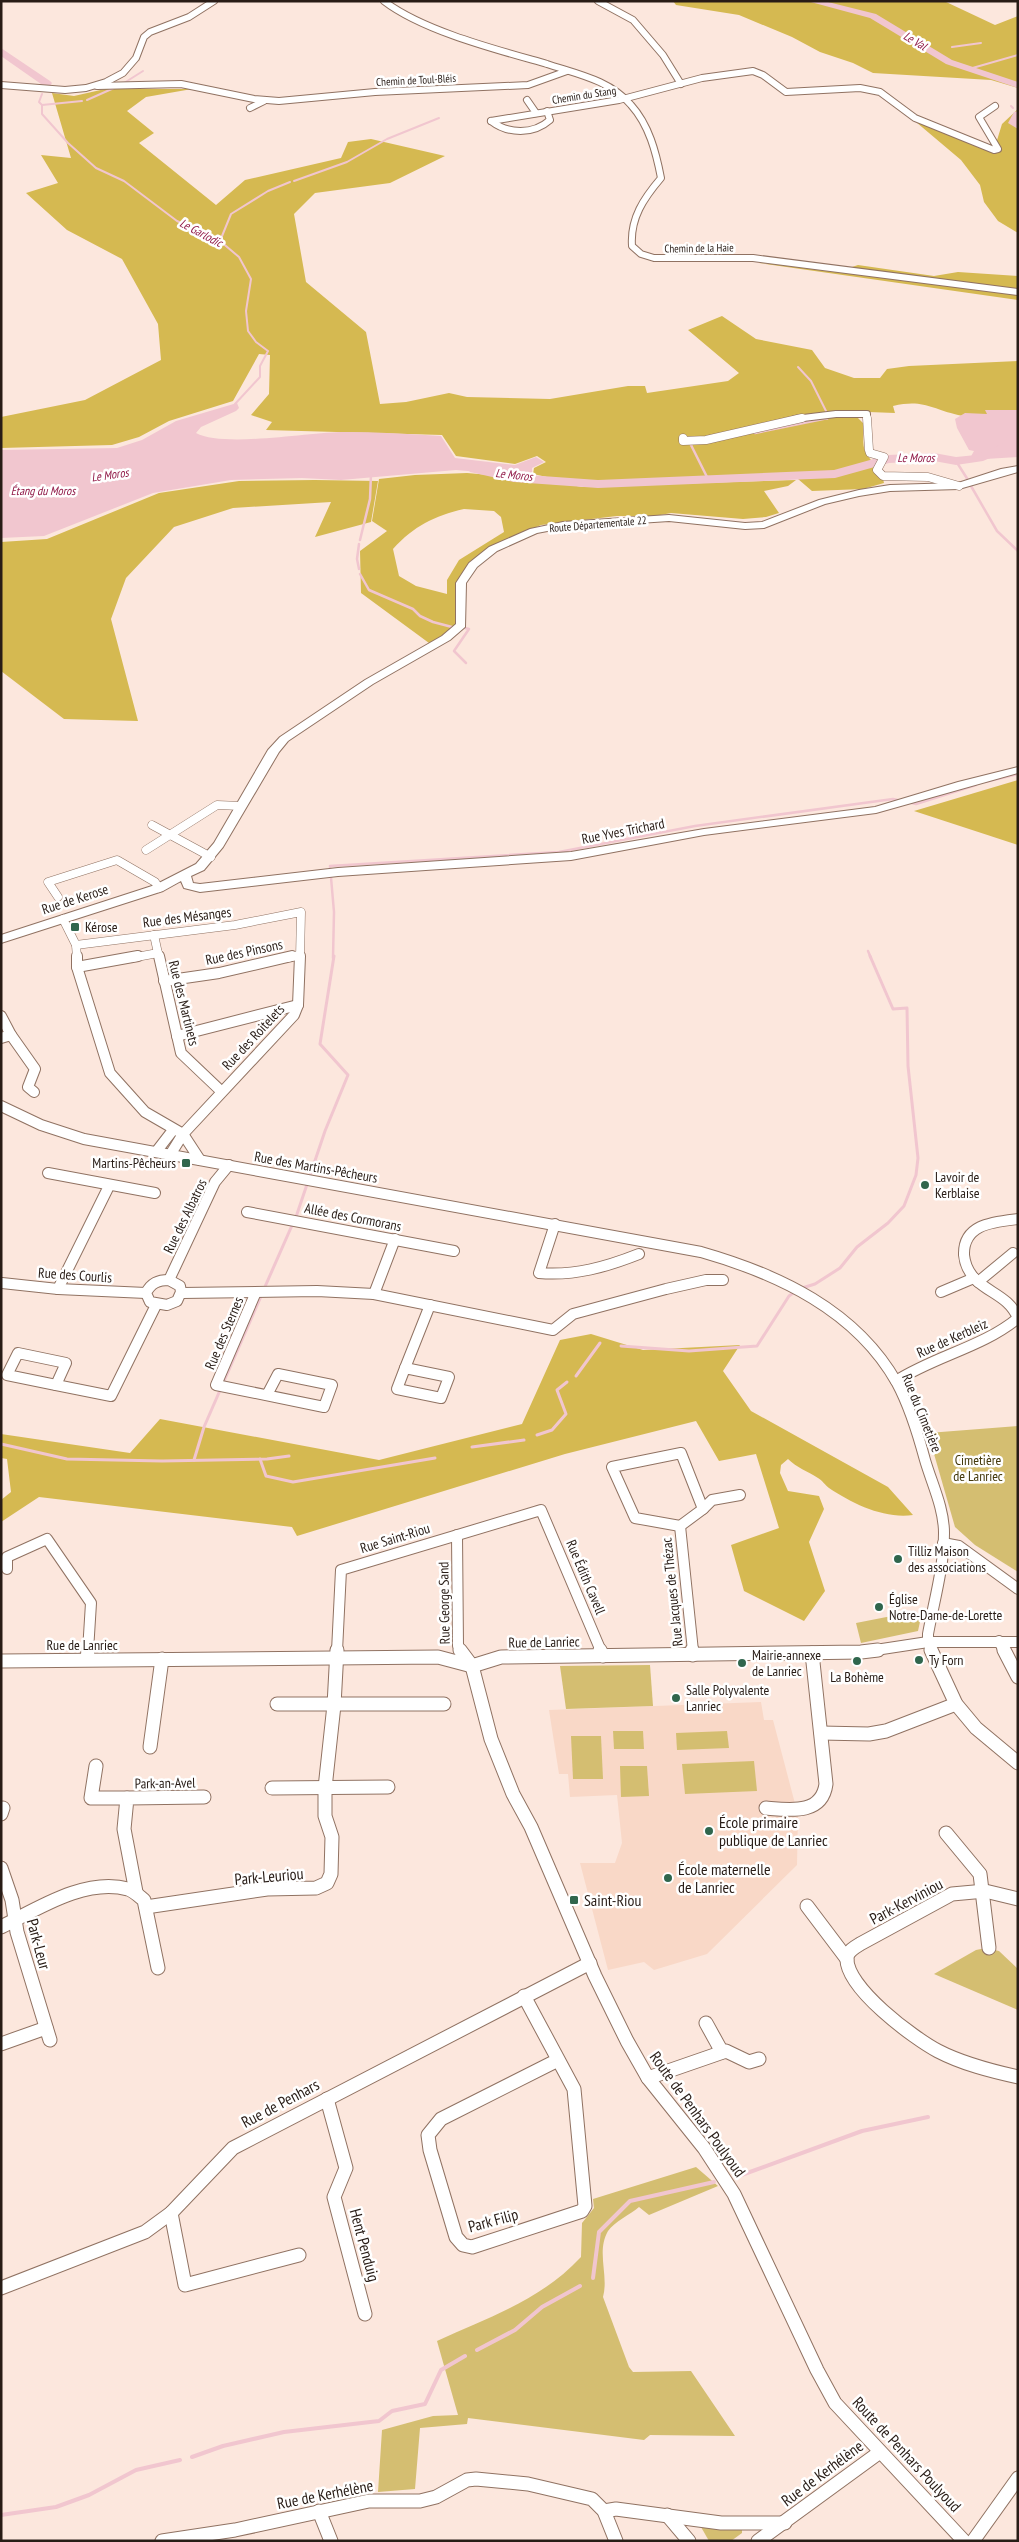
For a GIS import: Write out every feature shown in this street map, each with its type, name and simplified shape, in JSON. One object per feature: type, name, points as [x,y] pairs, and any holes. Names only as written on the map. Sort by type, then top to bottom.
[{"type":"main road","points":[[187,875],[205,881],[228,884]]},
{"type":"main road","points":[[200,888],[228,884]]},
{"type":"street","points":[[1,85],[64,91],[76,91],[97,86],[122,72],[133,63],[140,54],[144,37],[150,32],[189,18],[214,1]]},
{"type":"street","name":"Chemin de la Haie","points":[[384,1],[401,14],[483,45],[601,81],[625,98],[641,117],[656,151],[661,178],[643,199],[634,219],[632,246],[634,250],[642,255],[679,260],[753,258],[1018,292]]},
{"type":"street","points":[[598,1],[633,20],[663,55],[680,84]]},
{"type":"street","name":"Chemin de Toul-Bléis","points":[[97,86],[150,83],[180,84],[264,101],[375,92],[528,85],[566,71]]},
{"type":"street","name":"Chemin du Stang","points":[[547,111],[550,120],[547,124],[518,131],[502,129],[491,121],[547,111],[625,98],[680,84],[753,71],[761,72],[780,90],[786,92],[870,89],[880,92],[914,118],[994,150],[998,149],[979,117],[995,106]]},
{"type":"street","name":"Chemin du Stang","points":[[528,100],[536,113]]},
{"type":"street","name":"Chemin de Toul-Bléis","points":[[250,108],[264,101]]},
{"type":"street","points":[[683,438],[683,441],[690,441],[721,437],[744,430],[822,414],[866,414],[868,450],[882,459],[878,471],[883,476],[936,478],[959,486]]},
{"type":"street","name":"Route Départementale 22","points":[[211,856],[274,750],[284,739],[369,682],[446,638],[461,625],[461,583],[473,565],[493,550],[534,531],[563,526],[669,518],[754,526],[782,520],[822,502],[859,493],[890,488],[959,486],[1004,471],[1018,469]]},
{"type":"street","name":"Rue Yves Trichard","points":[[228,884],[338,872],[571,856],[704,832],[876,810],[962,784],[1018,770]]},
{"type":"street","points":[[146,850],[217,805],[242,806]]},
{"type":"street","points":[[152,825],[211,856]]},
{"type":"street","name":"Rue de Kerose","points":[[1,939],[159,888],[187,875],[211,856]]},
{"type":"street","points":[[58,897],[48,882],[117,860],[155,882],[159,888],[170,892],[200,888]]},
{"type":"street","points":[[187,875],[188,885],[200,888]]},
{"type":"street","name":"Rue des Mésanges","points":[[76,945],[235,925],[301,912]]},
{"type":"street","name":"Rue des Roitelets","points":[[170,1155],[178,1132],[294,1015],[298,1005],[301,912]]},
{"type":"street","points":[[63,919],[76,945],[77,967],[110,1073],[145,1112],[178,1132],[200,1160]]},
{"type":"street","name":"Rue des Martinets","points":[[154,935],[181,1053],[221,1090]]},
{"type":"street","points":[[77,967],[158,953]]},
{"type":"street","name":"Rue des Pinsons","points":[[164,981],[218,973],[299,955]]},
{"type":"street","points":[[177,1036],[298,1005]]},
{"type":"street","points":[[1,1016],[6,1037],[35,1069],[28,1087],[34,1092]]},
{"type":"street","name":"Rue des Martins-Pêcheurs","points":[[1,1106],[61,1132],[170,1155],[631,1238]]},
{"type":"street","points":[[156,1152],[178,1132]]},
{"type":"street","name":"Rue des Albatros","points":[[169,1280],[215,1182],[228,1165]]},
{"type":"street","points":[[48,1173],[109,1186],[156,1193]]},
{"type":"street","points":[[58,1289],[109,1186]]},
{"type":"street","name":"Allée des Cormorans","points":[[247,1212],[454,1251]]},
{"type":"street","points":[[976,1280],[964,1258],[966,1238],[969,1233],[988,1224],[1018,1219]]},
{"type":"street","points":[[555,1224],[539,1273],[558,1276],[580,1273],[639,1254]]},
{"type":"street","name":"Rue du Cimetière","points":[[631,1238],[717,1256],[785,1280],[814,1297],[845,1321],[874,1350],[896,1381],[919,1438],[939,1507],[944,1536],[928,1642]]},
{"type":"street","points":[[374,1294],[395,1239]]},
{"type":"street","points":[[940,1292],[976,1280],[1013,1253]]},
{"type":"street","points":[[169,1280],[180,1286],[182,1293],[175,1302],[156,1305],[150,1302],[146,1293],[153,1283],[169,1280]]},
{"type":"street","points":[[182,1293],[317,1291],[374,1294],[553,1330],[573,1314],[666,1289],[706,1280],[724,1280]]},
{"type":"street","name":"Rue de Kerbleiz","points":[[896,1381],[918,1367],[1002,1331],[1018,1318],[1016,1310],[1008,1300],[983,1287],[976,1280]]},
{"type":"street","name":"Rue des Courlis","points":[[2,1283],[58,1289],[146,1293]]},
{"type":"street","name":"Rue des Sternes","points":[[256,1292],[216,1385],[267,1395]]},
{"type":"street","points":[[56,1385],[66,1363],[18,1353],[7,1375],[40,1382],[111,1396],[156,1305]]},
{"type":"street","points":[[404,1368],[449,1377],[441,1398],[397,1389],[404,1368],[430,1305]]},
{"type":"street","points":[[278,1374],[332,1384],[324,1407],[267,1395],[278,1374]]},
{"type":"street","name":"Rue Jacques de Thézac","points":[[680,1453],[703,1509],[680,1526],[635,1518],[612,1467],[680,1453]]},
{"type":"street","points":[[703,1509],[712,1500],[740,1495]]},
{"type":"street","name":"Rue Saint-Riou","points":[[336,1658],[341,1570],[541,1510]]},
{"type":"street","name":"Rue Édith Cavell","points":[[541,1510],[603,1656]]},
{"type":"street","name":"Rue Jacques de Thézac","points":[[680,1526],[693,1655]]},
{"type":"street","name":"Rue George Sand","points":[[458,1535],[458,1646],[472,1666]]},
{"type":"street","points":[[7,1569],[7,1557],[47,1539],[91,1603],[87,1659]]},
{"type":"street","points":[[943,1543],[958,1546],[1018,1589]]},
{"type":"street","points":[[928,1642],[956,1704],[976,1728],[1018,1763]]},
{"type":"street","name":"Rue de Lanriec","points":[[1,1661],[438,1657],[472,1666],[501,1657],[812,1653],[869,1651],[928,1642],[1018,1642]]},
{"type":"street","points":[[999,1642],[1018,1677]]},
{"type":"street","points":[[766,1808],[798,1808],[816,1804],[824,1796],[826,1784],[812,1653]]},
{"type":"street","name":"Park-Leuriou","points":[[146,1907],[267,1890],[316,1888],[327,1883],[331,1874],[332,1837],[325,1816],[325,1788],[334,1705],[336,1658]]},
{"type":"street","points":[[150,1747],[162,1659]]},
{"type":"street","name":"Route de Penhars Poulyoud","points":[[472,1666],[497,1756],[627,2041],[648,2078],[704,2148],[734,2194],[825,2386],[855,2427],[964,2541]]},
{"type":"street","points":[[278,1704],[444,1704]]},
{"type":"street","points":[[821,1733],[878,1732],[956,1704]]},
{"type":"street","name":"Park-an-Avel","points":[[96,1766],[91,1798],[204,1797]]},
{"type":"street","points":[[272,1788],[388,1787]]},
{"type":"street","name":"Park-an-Avel","points":[[126,1798],[124,1829],[136,1892]]},
{"type":"street","points":[[946,1833],[980,1874],[989,1948]]},
{"type":"street","name":"Park-Leur","points":[[1,1868],[12,1900],[15,1920],[48,2034],[1,2044]]},
{"type":"street","points":[[1,1927],[76,1892],[94,1888],[115,1888],[136,1892],[144,1900],[158,1968]]},
{"type":"street","name":"Park-Kerviniou","points":[[847,1959],[848,1954],[860,1944],[952,1894],[968,1890],[982,1890],[1018,1899]]},
{"type":"street","points":[[807,1906],[847,1959],[848,1966],[858,1981],[878,2006],[904,2030],[924,2044],[955,2058],[1018,2077]]},
{"type":"street","name":"Rue de Penhars","points":[[1,2288],[116,2245],[145,2232],[171,2213],[233,2148],[590,1963]]},
{"type":"street","name":"Park Filip","points":[[524,1996],[574,2088],[584,2206],[582,2211],[472,2247],[463,2245],[456,2237],[430,2150],[428,2135],[441,2119],[558,2060]]},
{"type":"street","points":[[706,2023],[722,2052]]},
{"type":"street","points":[[648,2078],[726,2051],[749,2062],[759,2059]]},
{"type":"street","name":"Hent Penduig","points":[[327,2098],[346,2168],[334,2197],[365,2314]]},
{"type":"street","points":[[171,2213],[185,2285],[299,2255]]},
{"type":"street","name":"Rue de Kerhélène","points":[[758,2541],[880,2452]]},
{"type":"street","points":[[973,2541],[1018,2478]]},
{"type":"street","name":"Rue de Kerhélène","points":[[162,2541],[195,2538],[375,2501],[420,2501],[436,2496],[467,2480],[489,2479],[528,2484],[592,2499],[604,2511],[616,2509],[723,2524],[758,2526],[785,2523]]},
{"type":"street","points":[[320,2511],[331,2541]]},
{"type":"street","points":[[604,2511],[616,2541]]},
{"type":"street","points":[[667,2515],[689,2541]]},
{"type":"shaded area","points":[[673,1],[944,1],[995,25],[1018,16],[1018,88],[991,80],[873,73],[853,63],[820,52],[792,37],[739,15],[676,5]]},
{"type":"shaded area","points":[[105,89],[192,89],[146,97],[127,111],[154,133],[139,143],[216,205],[245,180],[341,158],[348,142],[371,139],[445,156],[390,183],[315,193],[294,214],[306,282],[366,332],[380,404],[406,402],[449,393],[467,397],[550,399],[628,386],[645,386],[647,393],[728,381],[739,373],[688,330],[722,316],[756,339],[812,350],[825,368],[854,378],[880,378],[887,369],[909,366],[1018,361],[1018,411],[964,416],[920,404],[904,404],[893,406],[895,413],[843,411],[856,416],[863,423],[865,451],[878,467],[884,483],[863,489],[812,491],[791,473],[716,480],[664,479],[579,484],[533,474],[534,468],[546,462],[537,456],[515,464],[456,456],[442,435],[266,430],[272,422],[251,415],[269,394],[270,355],[259,354],[233,401],[169,421],[139,437],[112,445],[1,448],[1,417],[85,400],[161,360],[158,324],[122,259],[67,230],[26,193],[58,183],[41,155],[71,158],[52,93],[74,96]]},
{"type":"shaded area","points":[[1018,109],[1018,233],[998,221],[984,202],[980,185],[961,160],[916,122],[994,150],[1002,124]]},
{"type":"shaded area","points":[[759,263],[846,269],[858,265],[934,276],[958,272],[1018,276],[1018,300]]},
{"type":"shaded area","points":[[467,473],[538,479],[582,487],[796,480],[788,486],[764,491],[779,513],[766,517],[743,519],[671,513],[655,516],[617,516],[541,525],[496,545],[467,566],[462,619],[447,634],[429,643],[361,593],[360,551],[387,531],[372,521],[379,479],[415,475]],"holes":[[[464,509],[494,511],[501,517],[504,532],[459,560],[447,580],[447,594],[416,586],[399,576],[393,549],[417,528],[443,515]]]},
{"type":"shaded area","points":[[239,481],[378,481],[371,522],[315,537],[331,502],[233,508],[174,527],[126,578],[111,619],[138,721],[64,719],[1,671],[1,542],[47,539],[159,493]]},
{"type":"shaded area","points":[[1018,780],[1018,845],[914,811]]},
{"type":"shaded area","points":[[591,1334],[643,1350],[740,1345],[723,1371],[751,1411],[888,1487],[913,1515],[891,1515],[858,1505],[838,1494],[788,1459],[781,1465],[780,1473],[788,1491],[819,1496],[824,1509],[809,1542],[825,1591],[804,1621],[744,1591],[731,1545],[779,1528],[756,1454],[719,1461],[696,1421],[565,1454],[297,1536],[292,1527],[39,1497],[1,1522],[1,1500],[11,1492],[7,1459],[1,1458],[1,1434],[130,1453],[160,1419],[379,1460],[522,1424],[560,1340]]},
{"type":"shaded area","name":"École primaire publique de Lanriec","points":[[761,1702],[764,1720],[773,1720],[798,1815],[797,1865],[707,1954],[654,1970],[644,1962],[608,1970],[580,1863],[615,1863],[622,1843],[617,1795],[570,1797],[568,1774],[559,1774],[549,1710]]},
{"type":"green space","name":"Cimetière de Lanriec","points":[[1018,1426],[1018,1572],[975,1545],[955,1527],[928,1433]]},
{"type":"green space","points":[[907,1613],[908,1615],[916,1614],[921,1617],[918,1631],[861,1643],[856,1623]]},
{"type":"green space","points":[[650,1665],[653,1706],[566,1709],[560,1666]]},
{"type":"green space","points":[[613,1731],[643,1731],[644,1749],[614,1749]]},
{"type":"green space","points":[[727,1731],[729,1748],[677,1750],[676,1733]]},
{"type":"green space","points":[[571,1736],[601,1736],[603,1779],[573,1779]]},
{"type":"green space","points":[[754,1761],[757,1791],[685,1794],[682,1764]]},
{"type":"green space","points":[[620,1766],[647,1766],[649,1796],[621,1797]]},
{"type":"green space","points":[[986,1948],[999,1951],[1018,1969],[1018,2010],[934,1974],[976,1950]]},
{"type":"green space","points":[[696,2167],[718,2186],[649,2215],[639,2207],[614,2224],[608,2231],[603,2247],[605,2280],[603,2297],[629,2367],[633,2372],[691,2371],[735,2436],[650,2435],[644,2440],[468,2418],[467,2424],[420,2428],[415,2489],[378,2492],[382,2430],[433,2416],[458,2415],[437,2341],[514,2306],[549,2285],[565,2272],[581,2257],[582,2223],[594,2208],[593,2199]]},
{"type":"green space","points":[[701,2527],[742,2530],[742,2533],[731,2541],[709,2541]]},
{"type":"water","name":"Étang du Moros","points":[[237,403],[239,408],[236,411],[201,427],[196,433],[226,439],[345,432],[441,436],[455,458],[515,465],[536,457],[544,462],[532,468],[532,474],[526,476],[456,470],[341,480],[302,478],[231,480],[153,493],[44,536],[1,538],[1,450],[117,448],[142,440],[176,421]]},
{"type":"water","points":[[985,410],[1018,410],[1018,457],[969,460],[974,451],[969,450],[957,428],[955,419],[965,413],[987,414]]},
{"type":"waterway","name":"Le Val","points":[[812,1],[873,16],[949,62],[1018,85]]},
{"type":"waterway","points":[[952,47],[981,43]]},
{"type":"waterway","name":"Le Garlodic","points":[[1,51],[47,83],[43,88]]},
{"type":"waterway","points":[[969,69],[1018,55]]},
{"type":"waterway","points":[[124,83],[143,71]]},
{"type":"waterway","points":[[87,100],[114,88]]},
{"type":"waterway","name":"Le Garlodic","points":[[42,94],[39,102],[42,105]]},
{"type":"waterway","points":[[42,105],[82,101]]},
{"type":"waterway","name":"Le Garlodic","points":[[42,105],[42,114],[68,143],[96,168],[124,181],[177,221],[220,241]]},
{"type":"waterway","name":"Le Val","points":[[1018,114],[1013,123],[1018,126]]},
{"type":"waterway","points":[[294,181],[347,162],[387,139],[439,118]]},
{"type":"waterway","points":[[220,241],[231,214],[268,191],[290,182]]},
{"type":"waterway","name":"Le Garlodic","points":[[220,241],[239,257],[251,279],[246,311],[248,331],[256,342],[268,351],[260,366],[260,377],[235,404]]},
{"type":"waterway","points":[[798,367],[811,381],[826,411]]},
{"type":"waterway","points":[[755,433],[827,418]]},
{"type":"waterway","name":"Le Moros","points":[[474,469],[514,478],[598,484],[835,474],[888,459],[934,457],[956,461],[979,458],[1007,446],[1012,438],[1018,434]]},
{"type":"waterway","points":[[694,443],[691,445],[708,479]]},
{"type":"waterway","points":[[956,461],[968,480]]},
{"type":"waterway","points":[[360,540],[370,499],[371,474]]},
{"type":"waterway","points":[[971,486],[997,531],[1018,551]]},
{"type":"waterway","points":[[359,544],[357,559],[359,569]]},
{"type":"waterway","points":[[360,574],[369,590],[413,609],[420,616],[433,622],[452,627]]},
{"type":"waterway","points":[[465,628],[469,629],[454,651],[466,663]]},
{"type":"waterway","points":[[985,782],[1018,774]]},
{"type":"waterway","points":[[908,802],[916,804],[976,785]]},
{"type":"waterway","points":[[333,958],[334,912],[330,866],[559,852],[695,826],[893,799],[902,801]]},
{"type":"waterway","points":[[868,951],[871,958]]},
{"type":"waterway","points":[[264,1289],[297,1214],[325,1131],[348,1075],[320,1044],[334,956]]},
{"type":"waterway","points":[[802,1288],[815,1284],[840,1268],[857,1247],[888,1223],[904,1206],[916,1175],[918,1158],[908,1066],[907,1008],[893,1009],[870,956]]},
{"type":"waterway","points":[[621,1346],[689,1351],[757,1346],[789,1296],[796,1291]]},
{"type":"waterway","points":[[194,1460],[204,1427],[262,1294]]},
{"type":"waterway","points":[[576,1376],[600,1343]]},
{"type":"waterway","points":[[537,1435],[552,1430],[566,1414],[557,1390],[567,1382]]},
{"type":"waterway","points":[[472,1447],[524,1440]]},
{"type":"waterway","points":[[1,1444],[67,1459],[162,1461],[260,1459]]},
{"type":"waterway","points":[[260,1459],[289,1456]]},
{"type":"waterway","points":[[260,1459],[266,1476],[293,1482],[435,1458]]},
{"type":"waterway","points":[[736,2177],[862,2131],[928,2117]]},
{"type":"waterway","points":[[593,2278],[599,2232],[630,2201],[714,2182]]},
{"type":"waterway","points":[[477,2350],[515,2330],[542,2307],[580,2286]]},
{"type":"waterway","points":[[192,2457],[223,2446],[284,2432],[379,2421],[392,2411],[425,2404],[441,2370],[465,2356]]},
{"type":"waterway","points":[[1,2515],[56,2507],[89,2495],[136,2470],[180,2460]]},
{"type":"place","name":"Kérose","points":[[75,927]]},
{"type":"place","name":"Martins-Pêcheurs","points":[[186,1163]]},
{"type":"place","name":"Lavoir de Kerblaise","points":[[925,1185]]},
{"type":"place","name":"Tilliz Maison des associations","points":[[898,1559]]},
{"type":"place","name":"Église Notre-Dame-de-Lorette","points":[[879,1607]]},
{"type":"place","name":"Ty Forn","points":[[919,1660]]},
{"type":"place","name":"La Bohème","points":[[857,1661]]},
{"type":"place","name":"Mairie-annexe de Lanriec","points":[[742,1663]]},
{"type":"place","name":"Salle Polyvalente Lanriec","points":[[676,1698]]},
{"type":"place","name":"École primaire publique de Lanriec","points":[[709,1831]]},
{"type":"place","name":"École maternelle de Lanriec","points":[[668,1878]]},
{"type":"place","name":"Saint-Riou","points":[[574,1900]]}]
